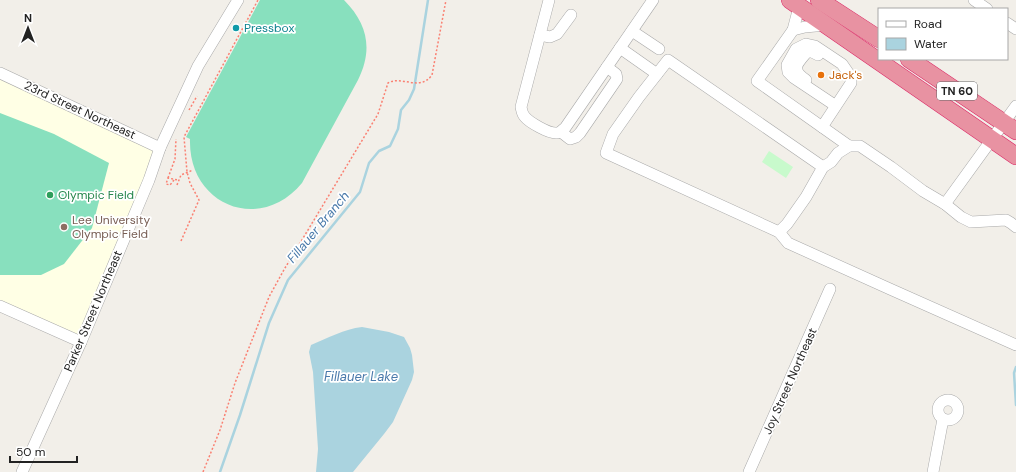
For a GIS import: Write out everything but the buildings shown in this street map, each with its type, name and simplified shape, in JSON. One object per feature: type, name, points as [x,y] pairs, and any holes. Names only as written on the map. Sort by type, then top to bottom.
[{"type":"highway","points":[[819,0],[878,38]]},
{"type":"highway","name":"TN 60","points":[[794,3],[1016,156]]},
{"type":"highway","name":"TN 60","points":[[910,60],[1010,127]]},
{"type":"street","name":"Parker Street Northeast","points":[[22,472],[81,342],[160,148],[198,66],[238,0]]},
{"type":"street","points":[[549,0],[522,102],[522,112],[528,120],[547,131],[556,133],[561,132],[570,139],[576,137],[617,79],[616,74],[607,67]]},
{"type":"street","points":[[561,132],[653,0]]},
{"type":"street","points":[[974,0],[986,8]]},
{"type":"street","points":[[794,3],[793,30],[757,81],[849,146]]},
{"type":"street","points":[[540,35],[550,37],[557,34],[571,15]]},
{"type":"street","points":[[793,30],[826,25]]},
{"type":"street","points":[[632,31],[659,49]]},
{"type":"street","points":[[822,127],[831,103],[851,83],[851,77],[842,64],[815,46],[806,44],[796,49],[787,65],[788,72],[794,78],[831,103]]},
{"type":"street","points":[[620,48],[657,74]]},
{"type":"street","points":[[823,167],[668,60],[613,134],[606,153],[779,232],[788,243],[1016,345]]},
{"type":"street","name":"23rd Street Northeast","points":[[0,73],[160,148]]},
{"type":"street","points":[[945,204],[991,139],[1010,127],[1016,106]]},
{"type":"street","points":[[779,232],[787,224],[806,197],[823,167],[831,162],[838,153],[849,146],[860,146],[923,191],[945,204],[961,217],[971,222],[1006,220],[1016,227]]},
{"type":"street","name":"Joy Street Northeast","points":[[749,472],[830,289]]},
{"type":"street","points":[[0,306],[81,342]]},
{"type":"street","points":[[933,472],[943,419]]},
{"type":"path","points":[[181,241],[199,200],[190,183],[187,172],[184,137],[258,0]]},
{"type":"path","points":[[203,472],[220,430],[235,383],[272,290],[378,114],[388,83],[396,81],[423,83],[429,79],[434,70],[446,0]]},
{"type":"path","points":[[186,116],[197,96]]},
{"type":"path","points":[[174,180],[170,185],[166,184],[176,159],[177,136]]},
{"type":"path","points":[[177,185],[181,175],[193,170]]},
{"type":"path","points":[[168,178],[178,180]]},
{"type":"shaded area","name":"Lee University Olympic Field","points":[[0,73],[160,148],[81,342],[0,306]]},
{"type":"green space","points":[[260,0],[344,0],[352,9],[363,28],[366,38],[366,58],[358,80],[302,183],[285,198],[266,207],[248,209],[230,205],[213,195],[201,181],[193,162],[190,139],[186,137]]},
{"type":"green space","name":"Olympic Field","points":[[0,113],[54,134],[109,163],[92,228],[64,264],[41,275],[0,275]]},
{"type":"green space","points":[[769,151],[793,167],[786,178],[762,162]]},
{"type":"water","name":"Fillauer Lake","points":[[362,327],[389,332],[404,337],[412,355],[414,372],[412,380],[393,422],[353,472],[316,472],[318,449],[313,372],[309,352],[311,345],[342,332]]},
{"type":"waterway","name":"Fillauer Branch","points":[[220,472],[269,323],[288,280],[360,192],[369,163],[379,151],[390,146],[398,129],[401,110],[409,100],[414,89],[428,0]]},
{"type":"waterway","points":[[1016,367],[1014,373],[1016,405]]},
{"type":"place","name":"Pressbox","points":[[236,28]]},
{"type":"place","name":"Jack's","points":[[821,75]]},
{"type":"place","name":"Olympic Field","points":[[50,195]]},
{"type":"place","name":"Lee University Olympic Field","points":[[64,227]]}]
